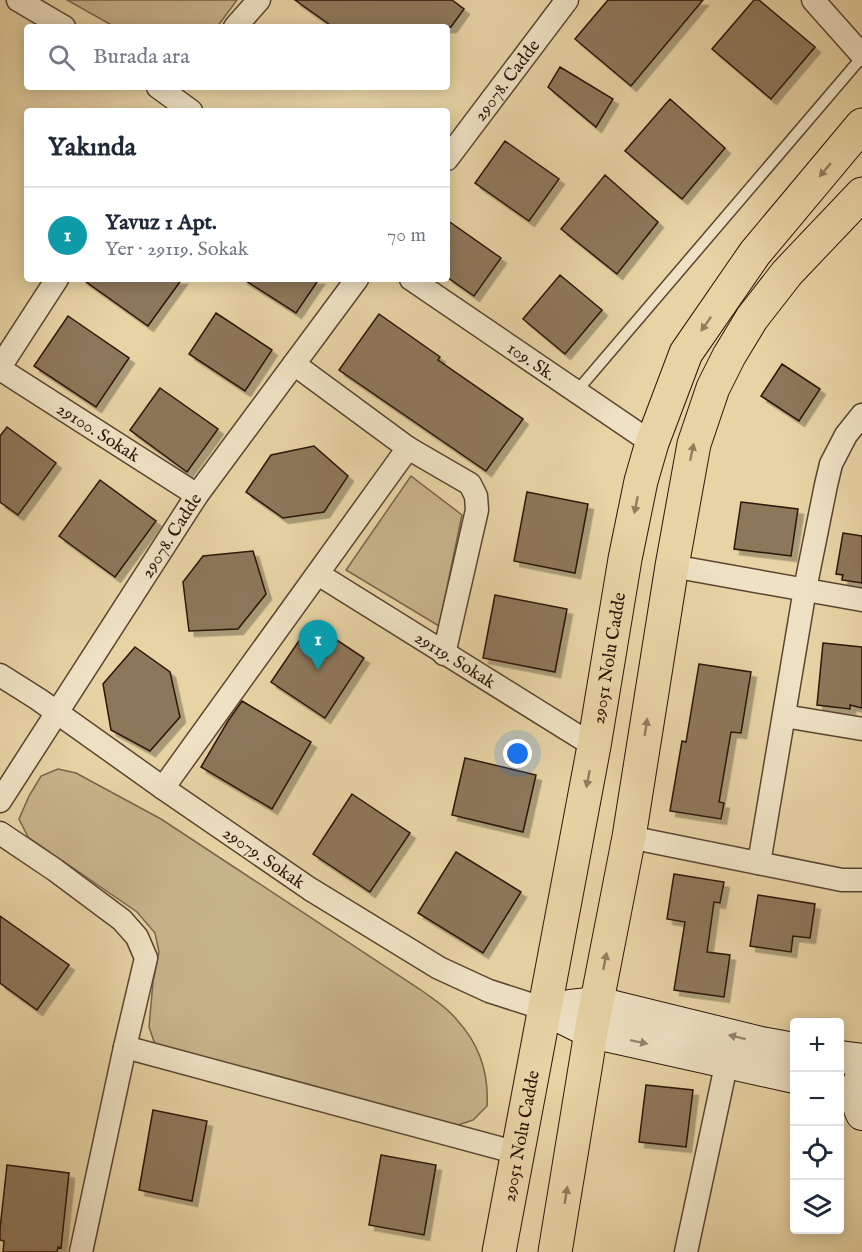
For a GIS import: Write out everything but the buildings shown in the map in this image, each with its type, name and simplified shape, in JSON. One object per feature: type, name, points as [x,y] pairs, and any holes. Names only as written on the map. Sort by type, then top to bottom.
[{"type":"main road","name":"29051 Nolu Cadde","points":[[499,1252],[594,746],[640,481],[652,443],[686,353],[755,253],[862,125]]},
{"type":"main road","points":[[555,1252],[594,1017],[629,837],[694,444],[713,387],[752,318],[787,273],[862,194]]},
{"type":"street","points":[[18,0],[58,24]]},
{"type":"street","points":[[238,24],[259,0]]},
{"type":"street","name":"29078. Cadde","points":[[450,155],[567,0]]},
{"type":"street","points":[[813,0],[862,56]]},
{"type":"street","points":[[169,95],[187,108]]},
{"type":"street","points":[[0,368],[55,282]]},
{"type":"street","name":"29078. Cadde","points":[[0,801],[197,495],[355,282]]},
{"type":"street","name":"109. Sk.","points":[[415,282],[652,443]]},
{"type":"street","points":[[294,364],[408,448],[470,484],[476,496],[477,510],[444,654]]},
{"type":"street","name":"29100. Sokak","points":[[0,368],[197,495]]},
{"type":"street","points":[[759,863],[805,589],[831,464],[846,435],[862,415]]},
{"type":"street","points":[[163,788],[408,448]]},
{"type":"street","points":[[672,566],[862,600]]},
{"type":"street","name":"29119. Sokak","points":[[318,574],[594,746]]},
{"type":"street","name":"29079. Sokak","points":[[0,675],[57,712],[310,889],[439,968],[489,991],[545,1009]]},
{"type":"street","points":[[784,716],[862,729]]},
{"type":"street","points":[[0,833],[55,870],[122,920],[137,937],[146,958],[81,1252]]},
{"type":"street","points":[[629,837],[842,880],[862,880]]},
{"type":"street","points":[[545,1009],[790,1048]]},
{"type":"street","points":[[594,1017],[727,1061],[790,1076]]},
{"type":"street","points":[[125,1047],[518,1153]]},
{"type":"street","points":[[844,1058],[862,1060]]},
{"type":"street","points":[[686,1252],[727,1061]]},
{"type":"lane","points":[[576,392],[862,56]]},
{"type":"shaded area","points":[[67,0],[237,0],[219,24],[110,24]]},
{"type":"shaded area","points":[[411,476],[462,515],[439,626],[346,570]]},
{"type":"shaded area","points":[[58,769],[76,773],[161,819],[440,1004],[465,1030],[477,1049],[486,1082],[487,1106],[473,1120],[455,1126],[157,1050],[149,1027],[153,982],[159,952],[155,933],[137,912],[28,837],[19,819],[41,776]]},
{"type":"place","name":"Yavuz 1 Apt.","points":[[318,670]]}]
